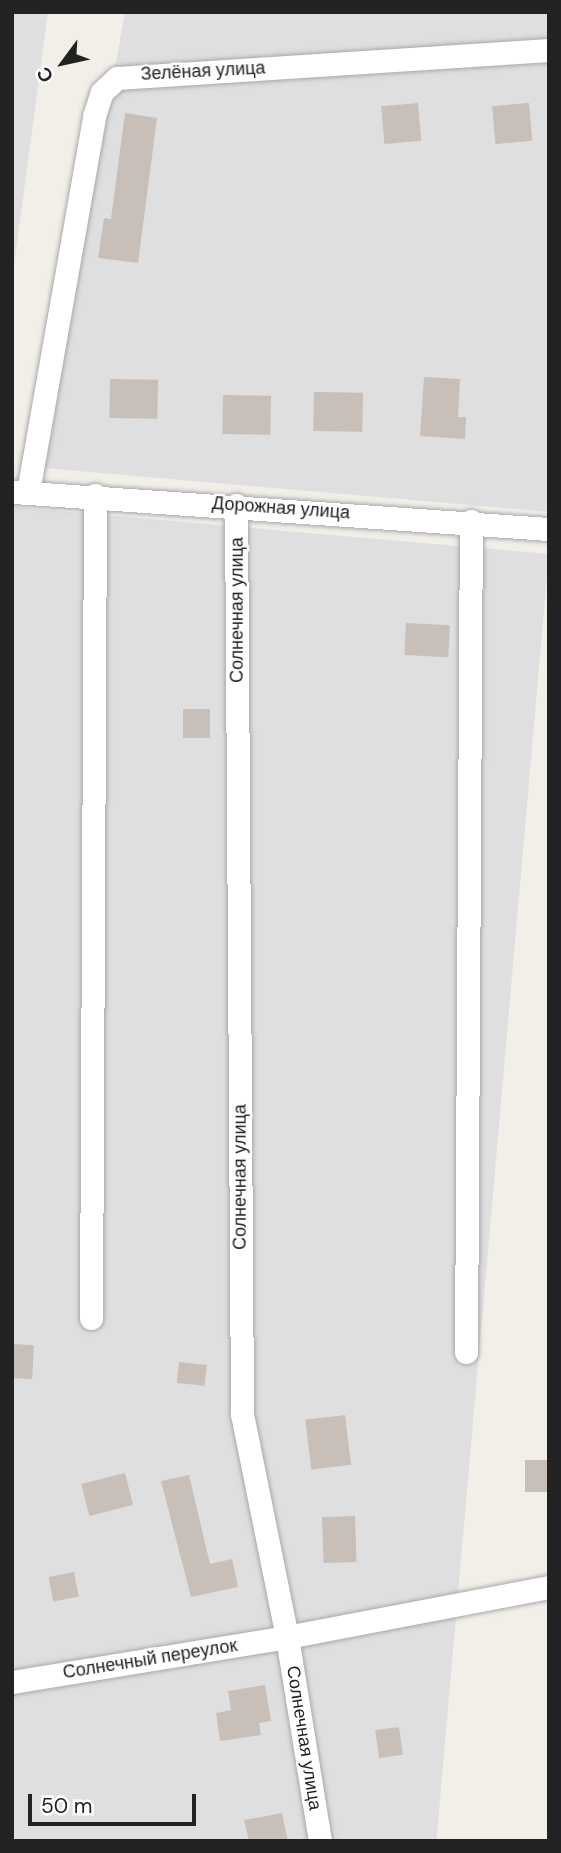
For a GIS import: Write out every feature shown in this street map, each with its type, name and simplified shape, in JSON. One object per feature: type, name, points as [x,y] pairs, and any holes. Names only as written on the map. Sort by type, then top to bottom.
[{"type":"street","name":"Зелёная улица","points":[[20,492],[94,116],[102,92],[117,78],[549,50]]},
{"type":"street","name":"Дорожная улица","points":[[20,492],[549,528]]},
{"type":"street","points":[[91,1318],[95,495]]},
{"type":"street","name":"Солнечная улица","points":[[236,505],[242,1414],[287,1637],[320,1841]]},
{"type":"street","points":[[466,1352],[471,521]]},
{"type":"street","name":"Солнечный переулок","points":[[12,1682],[287,1637],[549,1587]]},
{"type":"shaded area","points":[[12,12],[48,12],[12,280]]},
{"type":"shaded area","points":[[125,12],[549,12],[549,512],[44,468]]},
{"type":"shaded area","points":[[12,507],[549,554],[436,1841],[12,1841]]},
{"type":"building","points":[[418,103],[421,141],[384,144],[381,106]]},
{"type":"building","points":[[529,103],[532,141],[495,144],[492,106]]},
{"type":"building","points":[[125,113],[157,118],[138,263],[98,258],[104,218],[111,219]]},
{"type":"building","points":[[424,377],[460,379],[458,417],[466,417],[465,439],[420,436]]},
{"type":"building","points":[[110,379],[158,380],[157,419],[109,418]]},
{"type":"building","points":[[314,392],[363,393],[362,432],[313,431]]},
{"type":"building","points":[[223,395],[271,396],[270,435],[222,434]]},
{"type":"building","points":[[406,623],[450,625],[448,657],[404,655]]},
{"type":"building","points":[[183,709],[210,709],[210,738],[183,738]]},
{"type":"building","points":[[12,1344],[34,1345],[32,1379],[12,1378]]},
{"type":"building","points":[[179,1362],[207,1365],[205,1386],[177,1383]]},
{"type":"building","points":[[345,1415],[351,1465],[311,1470],[305,1420]]},
{"type":"building","points":[[525,1460],[549,1460],[549,1492],[525,1492]]},
{"type":"building","points":[[125,1473],[133,1505],[89,1516],[81,1484]]},
{"type":"building","points":[[189,1475],[210,1564],[232,1559],[238,1587],[191,1597],[161,1481]]},
{"type":"building","points":[[355,1516],[357,1562],[324,1563],[322,1517]]},
{"type":"building","points":[[74,1572],[79,1597],[53,1602],[48,1577]]},
{"type":"building","points":[[265,1685],[271,1721],[259,1723],[261,1735],[220,1741],[216,1713],[231,1710],[228,1691]]},
{"type":"building","points":[[399,1727],[403,1755],[379,1758],[375,1730]]},
{"type":"building","points":[[282,1813],[288,1841],[249,1841],[244,1820]]}]
